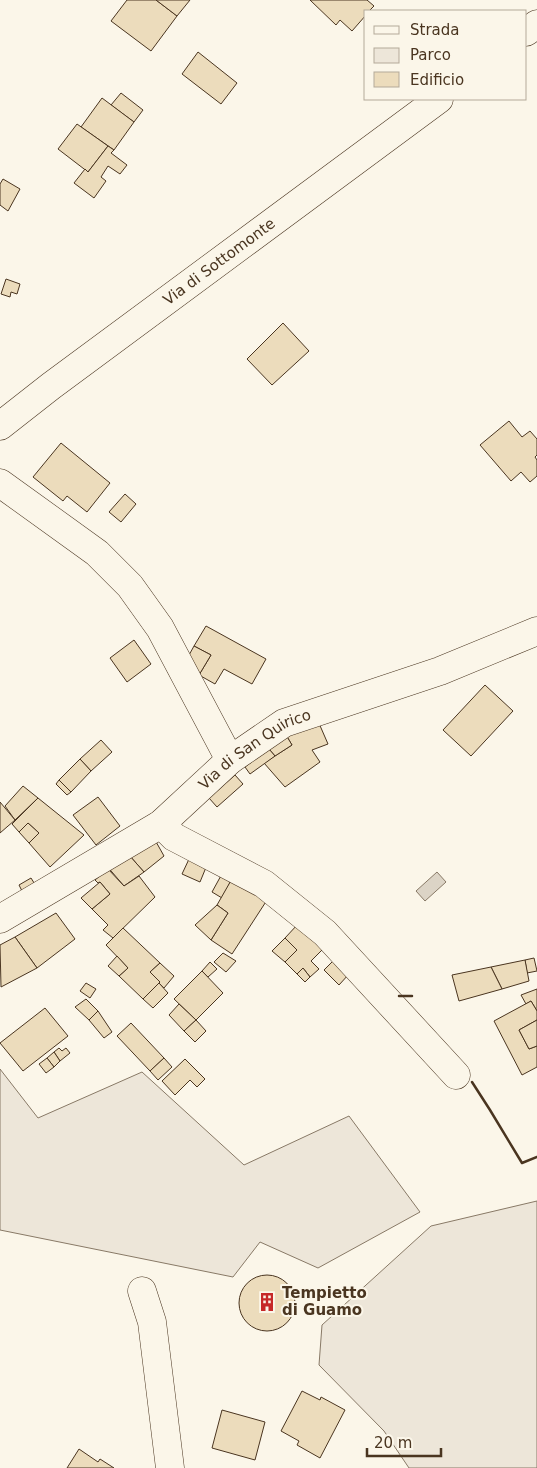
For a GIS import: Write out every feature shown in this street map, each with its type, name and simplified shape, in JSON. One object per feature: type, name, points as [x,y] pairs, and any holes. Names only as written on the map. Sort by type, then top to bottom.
[{"type":"street","name":"Via di Sottomonte","points":[[0,426],[50,386],[438,100]]},
{"type":"street","points":[[0,483],[97,553],[130,586],[160,628],[230,760]]},
{"type":"street","name":"Via di San Quirico","points":[[0,919],[160,824],[230,760],[284,723],[440,671],[537,631]]},
{"type":"street","points":[[160,824],[174,837],[264,884],[325,932],[456,1075]]},
{"type":"street","points":[[142,1291],[152,1322],[170,1468]]},
{"type":"green space","points":[[0,1069],[38,1118],[142,1072],[244,1165],[349,1116],[420,1212],[318,1268],[260,1242],[233,1277],[0,1230]]},
{"type":"green space","points":[[537,1201],[537,1468],[409,1468],[384,1431],[319,1365],[322,1325],[431,1226]]},
{"type":"shaded area","points":[[437,872],[446,882],[425,901],[416,891]]},
{"type":"building","points":[[127,0],[156,0],[177,16],[151,51],[111,21]]},
{"type":"building","points":[[156,0],[190,0],[177,16]]},
{"type":"building","points":[[310,0],[367,0],[374,6],[370,10],[364,10],[364,17],[352,31],[340,20],[336,25]]},
{"type":"building","points":[[198,52],[237,83],[221,104],[182,74]]},
{"type":"building","points":[[121,93],[143,110],[134,122],[111,105]]},
{"type":"building","points":[[102,98],[134,122],[114,150],[81,127]]},
{"type":"building","points":[[77,124],[108,146],[88,172],[58,149]]},
{"type":"building","points":[[108,146],[114,150],[111,153],[127,165],[120,174],[108,166],[101,177],[106,181],[94,198],[74,183],[85,169],[88,172]]},
{"type":"building","points":[[3,179],[20,189],[8,211],[0,205],[0,184]]},
{"type":"building","points":[[6,279],[20,284],[17,294],[11,292],[10,297],[1,294]]},
{"type":"building","points":[[283,323],[309,351],[272,385],[247,359]]},
{"type":"building","points":[[509,421],[522,437],[530,431],[537,439],[537,455],[535,457],[537,460],[537,476],[530,482],[521,472],[511,481],[480,445]]},
{"type":"building","points":[[61,443],[110,483],[87,512],[67,496],[63,501],[33,477]]},
{"type":"building","points":[[125,494],[136,504],[121,522],[109,512]]},
{"type":"building","points":[[206,626],[266,659],[252,684],[224,669],[215,684],[199,675],[211,655],[194,646]]},
{"type":"building","points":[[134,640],[151,664],[127,682],[110,658]]},
{"type":"building","points":[[194,646],[211,655],[199,675],[183,666]]},
{"type":"building","points":[[485,685],[513,711],[471,756],[443,730]]},
{"type":"building","points":[[318,721],[328,744],[312,750],[320,762],[285,787],[264,763],[292,745],[286,735]]},
{"type":"building","points":[[286,735],[292,745],[275,756],[269,749]]},
{"type":"building","points":[[101,740],[112,752],[91,771],[80,759]]},
{"type":"building","points":[[269,749],[275,756],[250,774],[245,767]]},
{"type":"building","points":[[80,759],[91,771],[71,792],[59,780]]},
{"type":"building","points":[[235,775],[243,784],[217,807],[209,798]]},
{"type":"building","points":[[59,780],[71,792],[67,795],[56,784]]},
{"type":"building","points":[[23,786],[38,798],[15,820],[5,806]]},
{"type":"building","points":[[98,797],[120,826],[96,845],[73,815]]},
{"type":"building","points":[[38,798],[84,835],[50,867],[29,843],[39,833],[28,823],[19,832],[12,824]]},
{"type":"building","points":[[0,802],[15,820],[0,833]]},
{"type":"building","points":[[28,823],[39,833],[29,843],[19,832]]},
{"type":"building","points":[[155,840],[164,856],[144,872],[129,855]]},
{"type":"building","points":[[129,855],[144,872],[124,886],[106,865]]},
{"type":"building","points":[[190,857],[207,865],[200,882],[182,874]]},
{"type":"building","points":[[108,869],[124,886],[139,876],[155,897],[113,938],[103,930],[108,925],[92,909],[110,894],[100,882],[98,883],[95,880]]},
{"type":"building","points":[[223,872],[233,877],[222,898],[212,892]]},
{"type":"building","points":[[233,877],[269,897],[232,954],[211,940],[228,913],[217,905]]},
{"type":"building","points":[[31,878],[36,886],[23,893],[19,885]]},
{"type":"building","points":[[100,882],[110,894],[92,909],[81,898]]},
{"type":"building","points":[[217,905],[228,913],[211,940],[195,925]]},
{"type":"building","points":[[56,913],[75,939],[37,968],[15,937]]},
{"type":"building","points":[[298,924],[323,949],[311,961],[319,969],[310,977],[303,968],[297,974],[285,962],[297,950],[285,938]]},
{"type":"building","points":[[123,928],[160,963],[150,972],[160,982],[143,999],[119,976],[128,968],[106,945]]},
{"type":"building","points":[[15,937],[37,968],[1,987],[0,945]]},
{"type":"building","points":[[285,938],[297,950],[285,962],[272,951]]},
{"type":"building","points":[[223,953],[236,961],[226,972],[214,962]]},
{"type":"building","points":[[117,956],[128,968],[119,976],[108,966]]},
{"type":"building","points":[[534,958],[537,971],[527,973],[525,960]]},
{"type":"building","points":[[334,960],[349,974],[339,985],[324,970]]},
{"type":"building","points":[[525,960],[529,981],[502,989],[491,967]]},
{"type":"building","points":[[210,962],[217,969],[208,977],[202,971]]},
{"type":"building","points":[[160,963],[174,976],[164,988],[150,972]]},
{"type":"building","points":[[491,967],[502,989],[459,1001],[452,975]]},
{"type":"building","points":[[303,968],[310,977],[305,982],[297,974]]},
{"type":"building","points":[[202,971],[223,993],[196,1020],[174,999]]},
{"type":"building","points":[[86,983],[96,989],[90,998],[80,991]]},
{"type":"building","points":[[159,983],[168,993],[153,1008],[143,999]]},
{"type":"building","points":[[537,989],[537,1011],[531,1001],[526,1004],[521,995]]},
{"type":"building","points":[[86,999],[98,1011],[89,1020],[75,1007]]},
{"type":"building","points":[[531,1001],[537,1011],[537,1020],[519,1030],[529,1049],[537,1046],[537,1067],[522,1075],[494,1021]]},
{"type":"building","points":[[179,1004],[196,1020],[184,1031],[169,1015]]},
{"type":"building","points":[[45,1008],[68,1036],[23,1071],[0,1043]]},
{"type":"building","points":[[98,1011],[112,1032],[104,1038],[89,1020]]},
{"type":"building","points":[[196,1020],[206,1031],[195,1042],[184,1031]]},
{"type":"building","points":[[537,1020],[537,1046],[529,1049],[519,1030]]},
{"type":"building","points":[[131,1023],[164,1058],[150,1071],[117,1036]]},
{"type":"building","points":[[59,1048],[62,1051],[66,1048],[70,1053],[60,1061],[54,1052]]},
{"type":"building","points":[[54,1052],[60,1061],[54,1067],[47,1058]]},
{"type":"building","points":[[47,1058],[54,1067],[46,1073],[39,1064]]},
{"type":"building","points":[[164,1058],[172,1067],[158,1080],[150,1071]]},
{"type":"building","points":[[185,1059],[205,1079],[197,1087],[190,1080],[175,1095],[162,1081]]},
{"type":"building","name":"Tempietto di Guamo","points":[[267,1275],[282,1280],[290,1288],[295,1303],[290,1318],[282,1326],[267,1331],[252,1326],[244,1318],[239,1303],[244,1288],[252,1280]]},
{"type":"building","points":[[302,1391],[320,1400],[321,1397],[345,1410],[320,1458],[297,1445],[299,1441],[281,1431]]},
{"type":"building","points":[[222,1410],[265,1422],[255,1460],[212,1448]]},
{"type":"building","points":[[79,1449],[98,1462],[100,1459],[114,1468],[67,1468]]},
{"type":"wall","points":[[399,996],[412,996]]},
{"type":"wall","points":[[472,1082],[522,1163],[537,1157]]},
{"type":"place","name":"Tempietto di Guamo","points":[[267,1302]]}]
